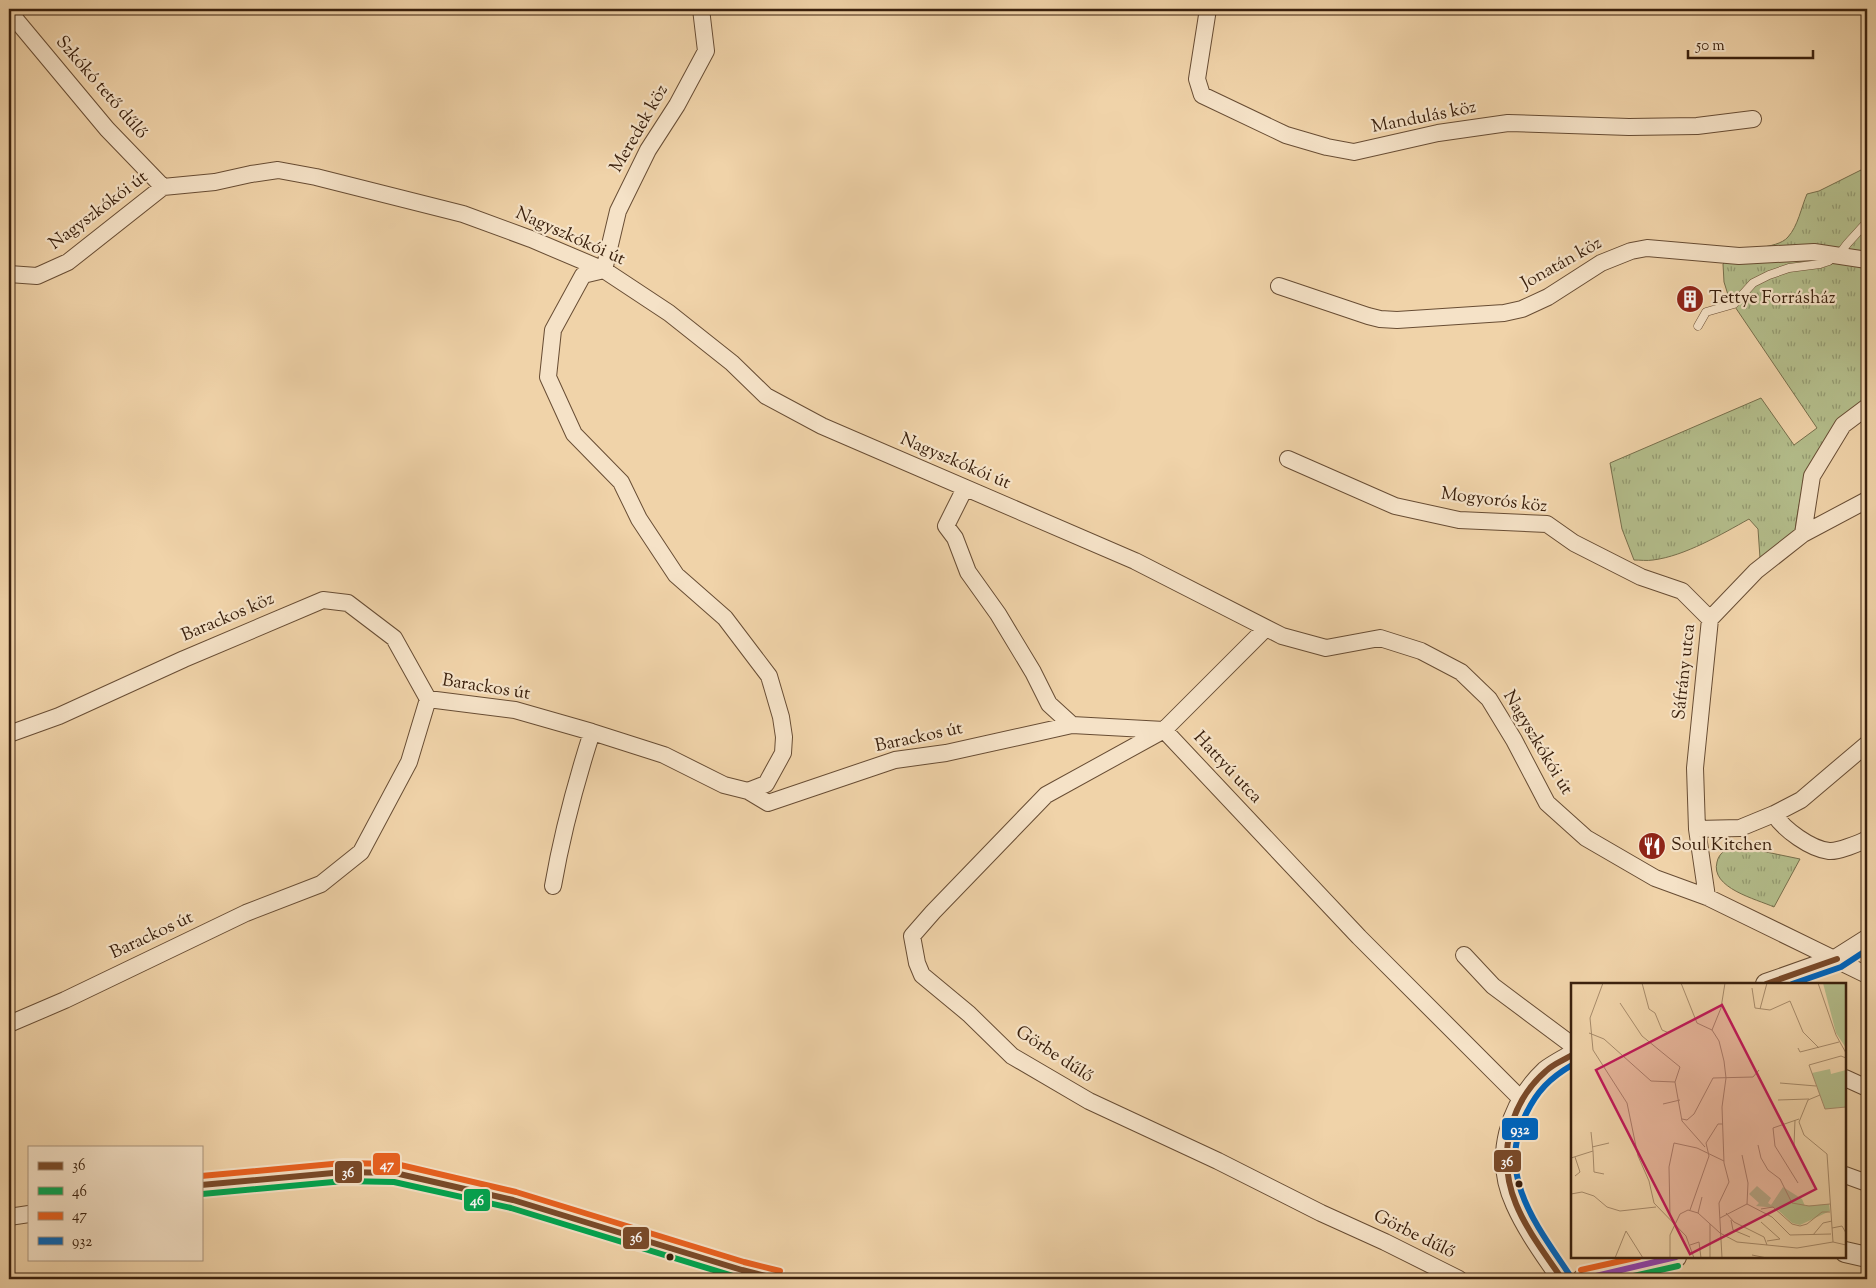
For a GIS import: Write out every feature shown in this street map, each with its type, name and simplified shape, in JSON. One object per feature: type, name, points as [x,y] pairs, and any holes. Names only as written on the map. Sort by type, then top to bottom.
[{"type":"street","name":"Meredek köz","points":[[604,270],[618,211],[648,150],[677,105],[706,52],[701,9]]},
{"type":"street","name":"Mandulás köz","points":[[1208,9],[1197,79],[1202,95],[1286,135],[1354,152],[1438,133],[1508,123],[1629,127],[1697,126],[1752,119]]},
{"type":"street","name":"Szkókó tető dűlő","points":[[9,15],[17,21],[107,128],[163,186]]},
{"type":"street","name":"Nagyszkókói út","points":[[9,274],[37,276],[68,262],[163,186],[215,182],[278,170],[316,177],[463,214],[604,270],[669,313],[732,364],[766,396],[822,426],[1135,561],[1282,636],[1326,648],[1380,638],[1421,651],[1461,672],[1488,699],[1514,740],[1547,803],[1586,838],[1655,878],[1707,897],[1867,975]]},
{"type":"street","name":"Jonatán köz","points":[[1280,286],[1380,319],[1434,318],[1504,313],[1522,309],[1548,297],[1601,263],[1631,251],[1647,248],[1739,256],[1802,252],[1867,260]]},
{"type":"street","points":[[604,270],[583,275],[553,330],[548,378],[574,434],[621,482],[639,519],[676,575],[725,618],[769,676],[781,716],[784,737],[783,753],[766,784],[748,791]]},
{"type":"street","points":[[1804,534],[1812,476],[1843,425],[1867,408]]},
{"type":"street","name":"Mogyorós köz","points":[[1288,459],[1395,506],[1459,520],[1547,524],[1574,544],[1641,577],[1682,591],[1710,619]]},
{"type":"street","points":[[965,488],[946,526],[955,538],[968,572],[998,614],[1033,672],[1049,704],[1072,725],[1164,730],[1266,628]]},
{"type":"street","name":"Sáfrány utca","points":[[1707,897],[1697,829],[1695,768],[1710,619],[1756,572],[1804,534],[1867,500]]},
{"type":"street","name":"Barackos köz","points":[[9,734],[58,716],[184,659],[323,600],[348,603],[394,638],[428,699]]},
{"type":"street","name":"Barackos út","points":[[9,1024],[65,1000],[246,913],[320,884],[361,852],[409,762],[428,699],[515,710],[592,732],[664,755],[724,785],[748,791],[768,803],[894,760],[946,753],[1072,725]]},
{"type":"street","name":"Hattyú utca","points":[[1164,730],[1359,937],[1522,1100]]},
{"type":"street","name":"Görbe dűlő","points":[[1164,730],[1046,795],[912,936],[916,963],[922,975],[969,1014],[1012,1056],[1089,1101],[1218,1161],[1459,1279]]},
{"type":"street","points":[[553,886],[558,855],[576,784],[592,732]]},
{"type":"street","points":[[1697,829],[1740,828],[1774,814],[1801,800],[1867,744]]},
{"type":"street","points":[[1774,814],[1779,822],[1802,841],[1830,852],[1867,839]]},
{"type":"street","points":[[1769,983],[1837,959],[1867,940]]},
{"type":"street","points":[[1464,955],[1493,986],[1571,1044]]},
{"type":"street","points":[[1562,1279],[1527,1226],[1515,1202],[1505,1154],[1507,1137],[1522,1100],[1547,1070],[1571,1056]]},
{"type":"street","points":[[1846,1078],[1867,1088]]},
{"type":"street","points":[[202,1185],[344,1172],[396,1173],[514,1200],[742,1270],[778,1279]]},
{"type":"street","points":[[1846,1175],[1867,1183]]},
{"type":"street","points":[[9,1217],[28,1214]]},
{"type":"street","points":[[1846,1252],[1867,1257]]},
{"type":"street","points":[[1584,1279],[1672,1258]]},
{"type":"lane","points":[[1698,326],[1706,312],[1734,304],[1753,283],[1768,275],[1789,268],[1829,261],[1837,256],[1867,222]]},
{"type":"green space","points":[[1867,167],[1867,401],[1837,426],[1819,449],[1807,474],[1795,531],[1760,558],[1758,529],[1749,519],[1703,544],[1678,554],[1653,560],[1634,560],[1622,529],[1610,463],[1761,398],[1794,445],[1817,428],[1729,298],[1724,282],[1723,264],[1739,253],[1775,244],[1788,237],[1799,217],[1807,194],[1819,191]]},
{"type":"green space","points":[[1737,846],[1800,859],[1774,907],[1736,891],[1720,879],[1717,871],[1718,859],[1724,851]]},
{"type":"transit line","name":"932","points":[[1795,983],[1841,967],[1867,950]]},
{"type":"transit line","name":"36","points":[[1769,983],[1837,959]]},
{"type":"transit line","name":"36","points":[[1562,1279],[1520,1214],[1510,1186],[1507,1150],[1515,1115],[1533,1084],[1555,1064],[1571,1056]]},
{"type":"transit line","name":"932","points":[[1569,1274],[1533,1218],[1524,1198],[1515,1158],[1518,1136],[1526,1114],[1535,1098],[1551,1080],[1571,1066]]},
{"type":"transit line","name":"47","points":[[202,1176],[343,1163],[396,1164],[516,1192],[744,1262],[780,1271]]},
{"type":"transit line","name":"36","points":[[202,1185],[344,1172],[395,1173],[513,1200],[742,1270],[778,1279]]},
{"type":"transit line","name":"46","points":[[202,1194],[344,1181],[394,1182],[511,1208],[743,1279]]},
{"type":"transit line","name":"47","points":[[1581,1270],[1635,1258]]},
{"type":"transit line","points":[[1583,1279],[1672,1258]]},
{"type":"transit line","name":"46","points":[[1620,1279],[1678,1266]]},
{"type":"place","name":"Tettye Forrásház","points":[[1690,299]]},
{"type":"place","name":"Soul Kitchen","points":[[1652,846]]}]
